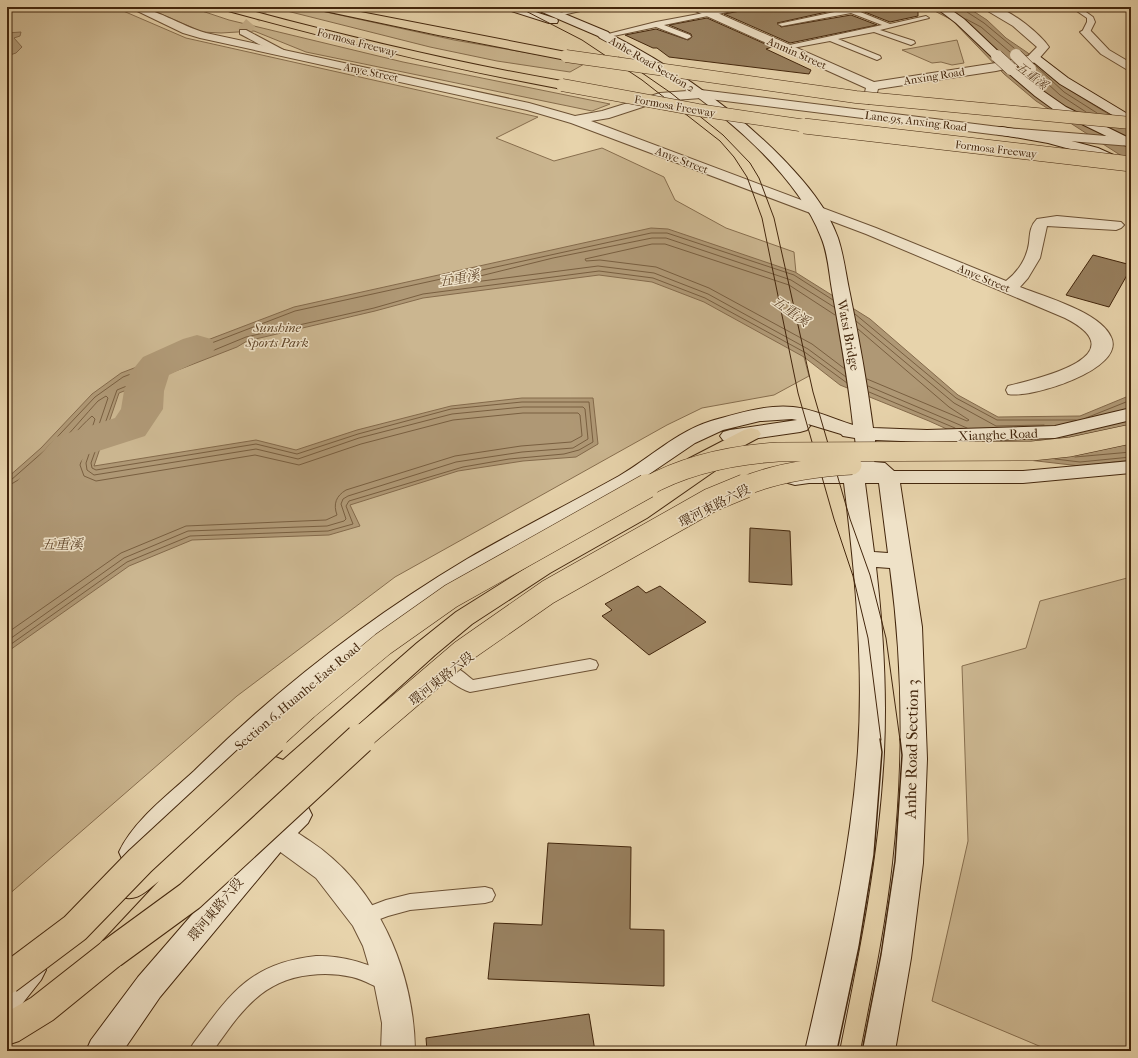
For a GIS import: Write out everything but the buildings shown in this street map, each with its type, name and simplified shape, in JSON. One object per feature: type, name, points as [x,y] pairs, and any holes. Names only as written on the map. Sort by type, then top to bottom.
[{"type":"highway","name":"Formosa Freeway","points":[[225,7],[405,54],[505,75],[698,110],[796,125],[1131,164]]},
{"type":"highway","name":"Formosa Freeway","points":[[320,7],[438,32],[566,56],[856,96],[1131,122]]},
{"type":"highway","points":[[7,979],[177,851],[369,681],[456,607],[530,559],[715,451],[751,434]]},
{"type":"highway","points":[[75,928],[140,861],[196,808],[306,708],[383,644],[451,596],[660,478],[709,461],[752,454],[778,452],[1032,451],[1070,447],[1131,434]]},
{"type":"highway","points":[[112,953],[198,859],[301,760],[426,649],[464,618],[535,572],[639,513],[709,466],[750,455],[861,445]]},
{"type":"highway","points":[[7,1030],[42,1009],[112,953],[190,896],[381,720],[462,652],[548,592],[711,500],[764,478],[832,466],[870,464],[994,463],[1062,460],[1108,453],[1131,447]]},
{"type":"main road","name":"Anye Street","points":[[134,7],[187,32],[529,107],[576,120],[817,210],[1071,314],[1089,323],[1100,333],[1104,341],[1104,349],[1098,357],[1086,366],[1052,381],[1015,390]]},
{"type":"main road","name":"Anhe Road Section 2","points":[[509,7],[604,36],[646,58],[701,94],[750,133],[798,182],[817,210],[828,234],[834,255]]},
{"type":"main road","name":"Anhe Road Section 2","points":[[539,7],[604,34],[604,36]]},
{"type":"main road","name":"Anmin Street","points":[[695,7],[873,86]]},
{"type":"main road","points":[[940,7],[960,21],[1034,90],[1070,114],[1106,131],[1130,140]]},
{"type":"main road","points":[[986,7],[1015,22],[1030,33],[1043,47],[1033,58],[1064,81],[1131,122]]},
{"type":"main road","points":[[221,40],[243,32]]},
{"type":"main road","points":[[1086,32],[1105,52],[1131,68]]},
{"type":"main road","points":[[1006,46],[1047,84],[1068,100],[1130,140]]},
{"type":"main road","name":"Anxing Road","points":[[873,86],[996,66],[1033,58]]},
{"type":"main road","points":[[865,115],[873,86]]},
{"type":"main road","points":[[576,120],[604,115],[660,97],[701,94]]},
{"type":"main road","name":"Lane 95, Anxing Road","points":[[701,94],[1002,131],[1130,140]]},
{"type":"main road","points":[[1002,131],[1049,139],[1093,151],[1131,168]]},
{"type":"main road","points":[[1008,288],[1016,283],[1025,272],[1036,246],[1038,229],[1042,222],[1058,221],[1116,225]]},
{"type":"main road","name":"Watsi Bridge","points":[[834,255],[856,375],[861,445]]},
{"type":"main road","name":"Section 6, Huanhe East Road","points":[[7,1000],[73,918],[153,828],[251,731],[324,670],[380,628],[451,580],[629,479],[688,439],[716,426],[760,415],[793,413],[861,445]]},
{"type":"main road","name":"Xianghe Road","points":[[861,445],[927,436],[1055,432],[1131,414]]},
{"type":"main road","name":"環河東路六段","points":[[751,434],[796,425],[861,445],[889,477]]},
{"type":"main road","name":"Section 6, Huanhe East Road","points":[[629,479],[730,436],[751,434]]},
{"type":"main road","points":[[927,436],[944,477]]},
{"type":"main road","points":[[953,436],[972,477]]},
{"type":"main road","points":[[822,1051],[845,944],[861,853],[871,750],[871,663],[863,559],[861,445]]},
{"type":"main road","name":"環河東路六段","points":[[103,1051],[149,987],[278,835],[406,704],[448,670],[543,603],[628,551],[732,494],[756,484],[809,477],[861,445]]},
{"type":"main road","points":[[889,477],[1023,477],[1131,467]]},
{"type":"main road","name":"Anhe Road Section 3","points":[[878,1051],[895,958],[908,863],[914,759],[910,627],[889,477]]},
{"type":"main road","points":[[863,559],[901,561]]},
{"type":"main road","points":[[278,835],[326,869],[364,917],[378,946],[390,983],[398,1023],[398,1051]]},
{"type":"lane","points":[[558,14],[595,7]]},
{"type":"lane","points":[[604,36],[710,13],[749,7]]},
{"type":"lane","points":[[841,7],[890,26]]},
{"type":"lane","points":[[1074,7],[1090,17],[1091,22],[1086,32]]},
{"type":"lane","points":[[782,24],[851,11]]},
{"type":"lane","points":[[785,48],[926,18]]},
{"type":"lane","points":[[656,24],[687,37]]},
{"type":"lane","points":[[874,30],[911,43]]},
{"type":"lane","points":[[243,32],[290,55]]},
{"type":"lane","points":[[831,39],[877,58]]},
{"type":"lane","points":[[448,670],[470,686],[590,665]]},
{"type":"lane","points":[[364,917],[386,908],[410,902],[486,895]]},
{"type":"lane","points":[[200,1051],[236,1004],[260,981],[281,970],[305,965],[330,965],[353,968],[390,983]]},
{"type":"green space","name":"Sunshine Sports Park","points":[[7,7],[114,7],[186,38],[538,117],[496,138],[554,161],[602,148],[664,177],[675,200],[726,228],[794,252],[804,357],[809,376],[774,395],[702,408],[667,425],[395,577],[237,696],[7,896]]},
{"type":"green space","points":[[145,7],[190,7],[229,20],[403,62],[610,104],[592,111],[306,52],[254,31],[221,33],[202,32]]},
{"type":"green space","points":[[271,7],[303,7],[454,40],[586,63],[570,72],[497,61],[430,47]]},
{"type":"green space","points":[[957,40],[964,63],[952,65],[941,62],[932,63],[902,50]]},
{"type":"green space","points":[[1131,577],[1131,1051],[1051,1051],[932,1001],[968,841],[962,666],[1026,648],[1040,601]]},
{"type":"water","name":"五重溪","points":[[927,7],[967,7],[987,20],[1006,38],[1028,53],[1066,88],[1131,128],[1131,162],[1036,101],[1004,74],[952,20]]},
{"type":"water","points":[[21,32],[20,36],[14,38],[22,47],[16,53],[7,56],[7,33]]},
{"type":"water","name":"五重溪","points":[[651,228],[668,229],[795,272],[870,319],[958,395],[998,417],[1080,416],[1131,395],[1131,460],[1080,466],[1011,458],[929,421],[840,385],[804,357],[704,302],[652,282],[599,275],[423,298],[375,311],[247,341],[237,347],[119,393],[94,466],[256,440],[296,450],[357,430],[451,406],[522,398],[593,398],[598,444],[576,457],[523,461],[458,471],[350,505],[360,526],[329,535],[192,540],[129,566],[7,652],[7,478],[41,448],[92,394],[121,373],[294,307]]},
{"type":"waterway","name":"五重溪","points":[[7,522],[71,446],[130,427],[142,409],[144,391],[150,373],[157,365],[197,347]]},
{"type":"tunnel","points":[[243,32],[264,7]]},
{"type":"tram line","points":[[518,7],[582,40],[642,80],[720,141],[734,157],[747,177],[762,218],[798,393],[834,519],[853,576],[868,638],[881,740]]},
{"type":"tram line","points":[[619,57],[671,93],[723,135],[750,163],[759,178],[774,218],[813,392],[850,519],[870,575],[886,638],[900,740]]},
{"type":"tram line","points":[[837,1051],[859,947],[874,855],[882,752],[880,739]]},
{"type":"tram line","points":[[862,1051],[881,954],[895,861],[902,755],[900,739]]}]
